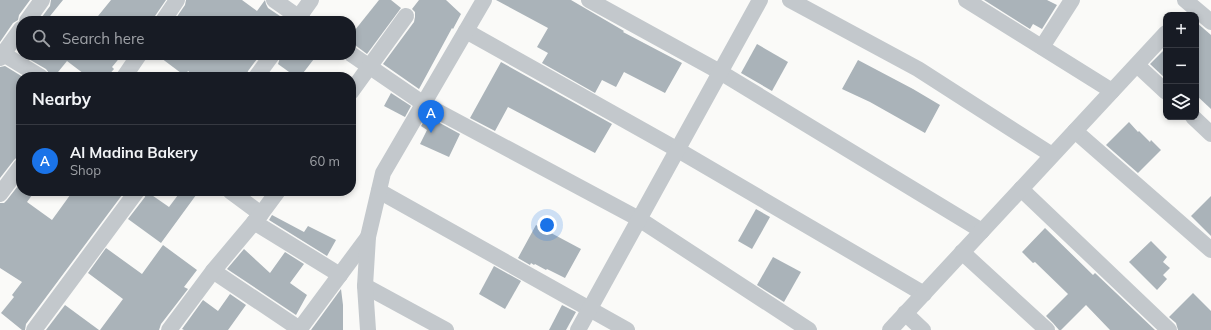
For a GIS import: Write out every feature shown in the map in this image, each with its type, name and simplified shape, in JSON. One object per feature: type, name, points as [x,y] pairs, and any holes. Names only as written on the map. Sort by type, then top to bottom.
[{"type":"street","points":[[31,16],[42,0]]},
{"type":"street","points":[[166,16],[177,0]]},
{"type":"street","points":[[274,0],[294,16]]},
{"type":"street","points":[[301,16],[311,0]]},
{"type":"street","points":[[368,330],[366,286],[368,237],[383,173],[484,0]]},
{"type":"street","points":[[589,0],[720,72],[982,231]]},
{"type":"street","points":[[578,330],[760,0]]},
{"type":"street","points":[[790,0],[918,69],[1052,156]]},
{"type":"street","points":[[966,0],[1112,91]]},
{"type":"street","points":[[1042,48],[1072,0]]},
{"type":"street","points":[[1190,5],[1211,22]]},
{"type":"street","points":[[356,85],[406,16]]},
{"type":"street","points":[[466,31],[678,150],[924,294]]},
{"type":"street","points":[[16,36],[1,55],[32,72]]},
{"type":"street","points":[[890,330],[1163,36]]},
{"type":"street","points":[[356,57],[424,104],[639,219],[809,330]]},
{"type":"street","points":[[127,72],[136,60]]},
{"type":"street","points":[[260,72],[268,60]]},
{"type":"street","points":[[1137,65],[1163,89]]},
{"type":"street","points":[[1195,120],[1211,134]]},
{"type":"street","points":[[1075,131],[1211,250]]},
{"type":"street","points":[[0,194],[16,173]]},
{"type":"street","points":[[1021,189],[1169,330]]},
{"type":"street","points":[[379,191],[627,330]]},
{"type":"street","points":[[34,330],[134,196]]},
{"type":"street","points":[[235,196],[258,218],[340,275]]},
{"type":"street","points":[[169,330],[213,271],[258,218],[274,196]]},
{"type":"street","points":[[213,271],[300,330],[368,237]]},
{"type":"street","points":[[962,252],[1046,330]]},
{"type":"street","points":[[366,286],[446,330]]},
{"type":"street","points":[[905,313],[923,330]]},
{"type":"building","points":[[0,0],[30,0],[19,16],[16,16],[16,21],[13,23],[0,42]]},
{"type":"building","points":[[51,0],[63,0],[50,16],[43,16],[50,6]]},
{"type":"building","points":[[111,0],[166,0],[155,16],[98,16]]},
{"type":"building","points":[[186,0],[242,0],[257,11],[265,0],[268,8],[280,16],[177,16],[185,5]]},
{"type":"building","points":[[379,0],[391,0],[401,8],[367,54],[356,46],[356,29]]},
{"type":"building","points":[[419,0],[446,0],[461,14],[419,89],[383,64],[414,22],[415,12],[412,9]]},
{"type":"building","points":[[496,0],[571,0],[624,31],[623,32],[682,63],[665,93],[624,72],[616,87],[602,80],[595,93],[542,63],[548,53],[537,47],[548,28]]},
{"type":"building","points":[[984,0],[1047,0],[1057,5],[1042,29],[1033,24],[1030,29]]},
{"type":"building","points":[[1199,25],[1211,35],[1211,109],[1199,98]]},
{"type":"building","points":[[757,44],[788,62],[772,91],[741,73]]},
{"type":"building","points":[[1163,51],[1163,76],[1150,64]]},
{"type":"building","points":[[30,60],[118,60],[112,67],[114,69],[111,72],[81,72],[67,61],[58,72],[48,72],[46,69]]},
{"type":"building","points":[[164,60],[256,60],[248,72],[180,72]]},
{"type":"building","points":[[279,60],[313,60],[304,72],[289,72],[278,64]]},
{"type":"building","points":[[858,60],[940,105],[925,133],[870,102],[842,89]]},
{"type":"building","points":[[501,62],[612,124],[595,153],[508,107],[495,131],[470,118]]},
{"type":"building","points":[[5,66],[16,73],[16,158],[0,178],[0,67]]},
{"type":"building","points":[[391,93],[411,106],[405,117],[384,106]]},
{"type":"building","points":[[427,116],[460,134],[449,157],[420,144],[427,130],[421,126]]},
{"type":"building","points":[[1129,122],[1138,132],[1139,131],[1150,142],[1151,140],[1161,150],[1138,173],[1106,145]]},
{"type":"building","points":[[16,188],[16,196],[31,196],[27,202],[52,220],[69,196],[121,196],[26,324],[25,330],[22,330],[1,313],[14,297],[12,295],[22,282],[0,268],[0,203],[4,203]]},
{"type":"building","points":[[153,196],[169,207],[177,196],[195,196],[161,243],[128,219],[145,197]]},
{"type":"building","points":[[1211,196],[1211,236],[1191,216]]},
{"type":"building","points":[[756,209],[770,217],[752,249],[738,241]]},
{"type":"building","points":[[272,215],[304,232],[308,226],[336,240],[327,256],[269,220]]},
{"type":"building","points":[[536,225],[581,249],[565,278],[535,264],[534,265],[531,263],[530,265],[518,258]]},
{"type":"building","points":[[1045,228],[1093,275],[1095,273],[1155,330],[1110,330],[1086,305],[1061,330],[1059,330],[1046,316],[1068,294],[1035,262],[1033,263],[1022,252]]},
{"type":"building","points":[[1151,241],[1167,257],[1163,262],[1170,268],[1163,275],[1167,279],[1157,290],[1129,262]]},
{"type":"building","points":[[163,245],[197,270],[184,287],[188,289],[161,324],[159,330],[100,330],[123,299],[88,273],[106,248],[142,274]]},
{"type":"building","points":[[244,249],[270,273],[285,252],[304,264],[290,283],[307,295],[296,315],[227,269]]},
{"type":"building","points":[[773,257],[801,272],[784,302],[757,285]]},
{"type":"building","points":[[494,266],[521,281],[505,309],[479,294]]},
{"type":"building","points":[[341,289],[343,305],[343,330],[311,330]]},
{"type":"building","points":[[1193,293],[1211,311],[1211,330],[1178,330],[1176,323],[1169,317]]},
{"type":"building","points":[[230,294],[246,305],[228,330],[182,329],[203,300],[218,311]]},
{"type":"building","points":[[65,305],[99,330],[46,330]]},
{"type":"building","points":[[562,305],[576,312],[566,330],[549,330]]},
{"type":"place","name":"Al Madina Bakery","points":[[431,133]]}]
